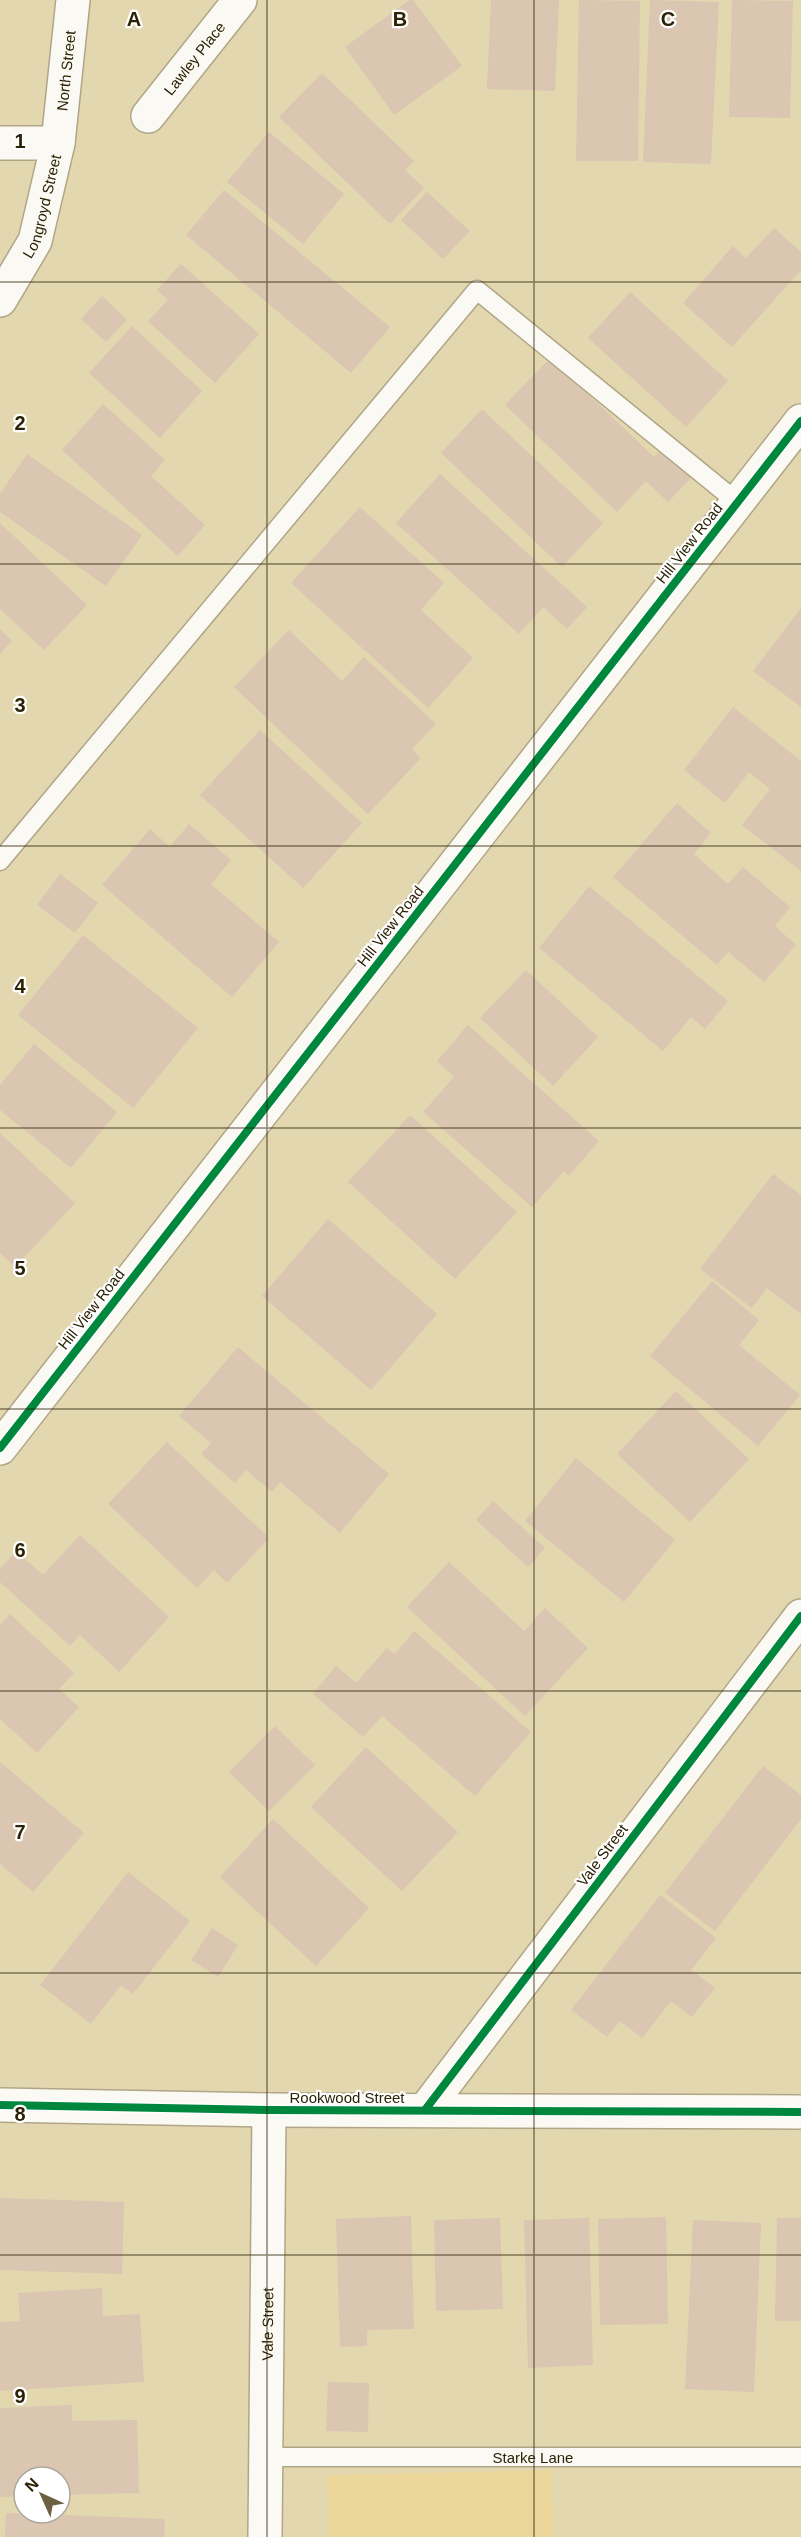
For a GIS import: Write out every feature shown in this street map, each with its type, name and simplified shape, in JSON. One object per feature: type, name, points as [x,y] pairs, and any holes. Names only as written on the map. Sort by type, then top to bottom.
[{"type":"street","name":"North Street","points":[[58,143],[72,0]]},
{"type":"street","name":"Lawley Place","points":[[148,116],[240,0]]},
{"type":"street","points":[[0,143],[58,143]]},
{"type":"street","name":"Longroyd Street","points":[[0,300],[34,241],[58,143]]},
{"type":"street","name":"Hill View Road","points":[[0,1448],[801,421]]},
{"type":"street","name":"Vale Street","points":[[425,2110],[801,1616]]},
{"type":"street","name":"Rookwood Street","points":[[0,2105],[269,2110],[801,2112]]},
{"type":"street","name":"Vale Street","points":[[265,2537],[269,2110]]},
{"type":"lane","points":[[0,861],[477,290],[737,502]]},
{"type":"lane","name":"Starke Lane","points":[[265,2457],[801,2457]]},
{"type":"shaded area","points":[[552,2470],[553,2537],[329,2537],[327,2475]]},
{"type":"building","points":[[409,0],[413,0],[462,66],[394,115],[345,47]]},
{"type":"building","points":[[491,0],[559,0],[555,91],[487,89]]},
{"type":"building","points":[[579,0],[640,1],[638,161],[576,161]]},
{"type":"building","points":[[650,0],[719,2],[711,164],[643,162]]},
{"type":"building","points":[[732,0],[793,1],[790,118],[729,117]]},
{"type":"building","points":[[322,73],[414,161],[405,170],[424,188],[390,224],[279,117]]},
{"type":"building","points":[[269,132],[344,194],[303,244],[227,182]]},
{"type":"building","points":[[224,190],[390,327],[351,373],[186,235]]},
{"type":"building","points":[[427,192],[470,231],[443,259],[401,220]]},
{"type":"building","points":[[774,228],[801,252],[801,270],[732,347],[683,303],[733,246],[746,258]]},
{"type":"building","points":[[181,264],[259,334],[215,383],[148,321],[168,300],[157,290]]},
{"type":"building","points":[[630,292],[728,381],[686,427],[588,338]]},
{"type":"building","points":[[102,296],[127,320],[106,342],[81,319]]},
{"type":"building","points":[[132,326],[202,391],[160,438],[89,373]]},
{"type":"building","points":[[550,358],[654,457],[665,446],[694,475],[668,502],[646,481],[617,512],[505,405]]},
{"type":"building","points":[[103,404],[165,460],[151,476],[205,525],[178,556],[62,450]]},
{"type":"building","points":[[482,409],[603,523],[562,567],[441,453]]},
{"type":"building","points":[[27,454],[142,535],[106,586],[0,512],[0,494]]},
{"type":"building","points":[[440,474],[587,607],[567,629],[543,607],[519,634],[396,523]]},
{"type":"building","points":[[360,507],[444,583],[421,610],[473,658],[428,708],[291,583]]},
{"type":"building","points":[[0,523],[87,605],[44,650],[0,609]]},
{"type":"building","points":[[801,608],[801,707],[753,671]]},
{"type":"building","points":[[0,629],[12,641],[0,654]]},
{"type":"building","points":[[289,630],[342,681],[364,657],[436,724],[412,749],[421,758],[368,814],[234,687]]},
{"type":"building","points":[[733,707],[801,761],[801,871],[742,825],[770,789],[749,772],[725,803],[684,770]]},
{"type":"building","points":[[260,730],[362,823],[303,888],[200,795]]},
{"type":"building","points":[[677,803],[711,833],[694,854],[728,884],[743,867],[790,907],[775,926],[796,945],[764,982],[728,952],[717,965],[613,877]]},
{"type":"building","points":[[189,824],[231,860],[211,884],[279,942],[232,997],[102,885],[150,829],[170,847]]},
{"type":"building","points":[[60,874],[98,903],[75,933],[37,905]]},
{"type":"building","points":[[589,886],[728,1001],[705,1029],[691,1017],[663,1051],[539,948]]},
{"type":"building","points":[[83,935],[198,1028],[133,1108],[18,1015]]},
{"type":"building","points":[[526,970],[598,1037],[553,1086],[480,1018]]},
{"type":"building","points":[[468,1025],[599,1141],[569,1176],[564,1171],[532,1207],[423,1112],[454,1077],[437,1061]]},
{"type":"building","points":[[34,1044],[117,1112],[71,1168],[0,1110],[0,1085]]},
{"type":"building","points":[[410,1115],[517,1212],[455,1279],[348,1182]]},
{"type":"building","points":[[0,1133],[75,1203],[15,1267],[0,1253]]},
{"type":"building","points":[[773,1174],[801,1195],[801,1314],[767,1288],[752,1308],[700,1269]]},
{"type":"building","points":[[328,1219],[437,1314],[371,1390],[262,1296]]},
{"type":"building","points":[[712,1281],[759,1320],[739,1345],[800,1395],[758,1446],[650,1356]]},
{"type":"building","points":[[238,1347],[389,1474],[340,1533],[280,1482],[272,1492],[246,1470],[235,1483],[201,1454],[211,1443],[179,1416]]},
{"type":"building","points":[[676,1391],[749,1459],[690,1522],[617,1454]]},
{"type":"building","points":[[167,1442],[269,1538],[227,1583],[214,1570],[197,1588],[108,1504]]},
{"type":"building","points":[[576,1458],[675,1540],[624,1602],[525,1521]]},
{"type":"building","points":[[493,1501],[545,1548],[528,1567],[476,1520]]},
{"type":"building","points":[[80,1535],[169,1617],[119,1672],[80,1635],[70,1646],[0,1582],[0,1569],[16,1551],[43,1575]]},
{"type":"building","points":[[449,1562],[524,1631],[545,1608],[588,1648],[525,1716],[407,1607]]},
{"type":"building","points":[[10,1614],[74,1673],[59,1689],[79,1707],[37,1753],[0,1719],[0,1625]]},
{"type":"building","points":[[414,1631],[531,1732],[475,1796],[382,1716],[363,1737],[313,1694],[336,1666],[356,1683],[387,1648],[395,1654]]},
{"type":"building","points":[[275,1726],[315,1765],[269,1811],[229,1772]]},
{"type":"building","points":[[366,1747],[458,1832],[402,1891],[311,1807]]},
{"type":"building","points":[[0,1762],[84,1833],[33,1892],[0,1864]]},
{"type":"building","points":[[763,1766],[801,1795],[801,1819],[715,1931],[665,1893]]},
{"type":"building","points":[[273,1819],[369,1908],[316,1966],[220,1877]]},
{"type":"building","points":[[128,1872],[190,1921],[133,1994],[121,1985],[91,2024],[40,1985]]},
{"type":"building","points":[[660,1895],[716,1938],[691,1970],[715,1988],[692,2017],[671,2001],[642,2038],[620,2021],[607,2037],[571,2010]]},
{"type":"building","points":[[212,1928],[238,1945],[218,1977],[191,1960]]},
{"type":"building","points":[[0,2198],[124,2202],[122,2274],[0,2270]]},
{"type":"building","points":[[411,2216],[414,2329],[367,2330],[367,2346],[340,2347],[336,2219]]},
{"type":"building","points":[[666,2217],[668,2324],[600,2325],[598,2219]]},
{"type":"building","points":[[500,2218],[503,2309],[436,2311],[434,2220]]},
{"type":"building","points":[[589,2218],[593,2365],[528,2368],[524,2220]]},
{"type":"building","points":[[777,2218],[801,2218],[801,2321],[775,2321]]},
{"type":"building","points":[[693,2220],[761,2223],[754,2392],[685,2389]]},
{"type":"building","points":[[102,2288],[103,2316],[140,2314],[144,2382],[0,2391],[0,2322],[20,2321],[18,2293]]},
{"type":"building","points":[[328,2382],[369,2383],[368,2432],[326,2431]]},
{"type":"building","points":[[72,2405],[72,2421],[137,2420],[139,2493],[72,2495],[72,2465],[12,2465],[12,2496],[0,2497],[0,2408]]},
{"type":"building","points":[[6,2513],[12,2513],[12,2525],[72,2525],[72,2515],[165,2519],[164,2537],[5,2537]]},
{"type":"cycle path","points":[[0,1448],[801,421]]},
{"type":"cycle path","points":[[425,2110],[801,1616]]},
{"type":"cycle path","points":[[0,2105],[269,2110],[801,2112]]}]
